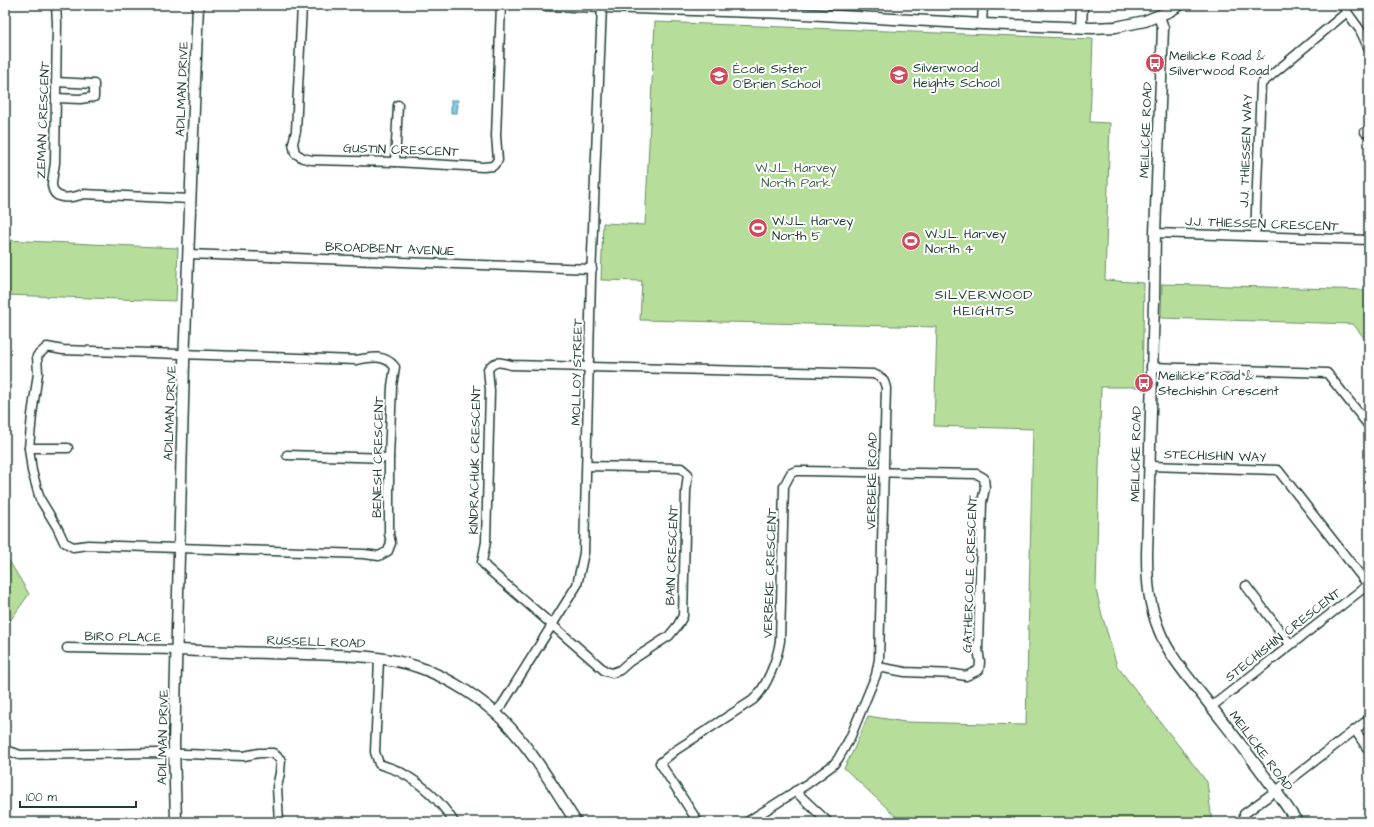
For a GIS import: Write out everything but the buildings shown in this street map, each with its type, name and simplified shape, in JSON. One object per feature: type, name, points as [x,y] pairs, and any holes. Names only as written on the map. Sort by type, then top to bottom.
[{"type":"street","name":"ZEMAN CRESCENT","points":[[56,5],[55,163],[52,185],[54,191],[57,195],[65,198],[83,194],[190,199]]},
{"type":"street","name":"ADILMAN DRIVE","points":[[176,822],[174,754],[184,355],[198,5]]},
{"type":"street","name":"GUSTIN CRESCENT","points":[[302,5],[296,131],[293,143],[295,153],[303,158],[312,160],[395,162],[483,167],[493,166],[498,160],[496,136],[501,5]]},
{"type":"street","points":[[544,5],[702,8],[982,24],[1116,28],[1159,16],[1180,5]]},
{"type":"street","points":[[982,24],[983,5]]},
{"type":"street","points":[[1081,27],[1082,5]]},
{"type":"street","points":[[1342,5],[1360,30],[1369,49]]},
{"type":"street","name":"MOLLOY STREET","points":[[495,713],[502,705],[577,585],[584,553],[592,269],[602,6]]},
{"type":"street","name":"J.J. THIESSEN WAY","points":[[1255,236],[1261,84],[1348,12]]},
{"type":"street","name":"MEILICKE ROAD","points":[[1159,16],[1163,28],[1163,35],[1151,367],[1147,580],[1151,607],[1159,631],[1172,656],[1273,793],[1298,822]]},
{"type":"street","points":[[56,82],[94,84],[94,97],[80,99],[56,98]]},
{"type":"street","points":[[395,162],[398,105]]},
{"type":"street","name":"J.J. THIESSEN CRESCENT","points":[[1155,233],[1369,240]]},
{"type":"street","name":"BROADBENT AVENUE","points":[[188,254],[592,269]]},
{"type":"street","name":"BENESH CRESCENT","points":[[47,347],[63,350],[184,355],[356,360],[381,357],[390,361],[395,367],[392,386],[389,458],[389,534],[391,542],[388,551],[379,556],[88,545],[73,547],[64,542],[57,527],[40,500],[32,470],[29,448],[38,373],[38,356],[47,347]]},
{"type":"street","name":"KINDRACHUK CRESCENT","points":[[552,624],[482,562],[486,534],[490,391],[488,369],[492,364],[500,362],[511,365],[590,367]]},
{"type":"street","name":"VERBEKE ROAD","points":[[590,367],[873,374],[880,376],[884,380],[886,388],[878,667],[850,738],[838,759],[828,768],[795,791],[747,822]]},
{"type":"street","points":[[1151,367],[1327,373],[1369,426]]},
{"type":"street","points":[[29,448],[68,448]]},
{"type":"street","points":[[287,455],[389,458]]},
{"type":"street","name":"BAIN CRESCENT","points":[[552,624],[605,671],[612,673],[620,670],[629,662],[669,636],[683,616],[686,491],[688,474],[681,468],[587,466]]},
{"type":"street","name":"STECHISHIN WAY","points":[[1149,466],[1278,470],[1368,584]]},
{"type":"street","name":"VERBEKE CRESCENT","points":[[698,822],[660,763],[676,750],[753,700],[761,693],[778,652],[780,642],[784,486],[787,478],[791,473],[796,471],[884,473]]},
{"type":"street","name":"GATHERCOLE CRESCENT","points":[[878,667],[905,672],[954,674],[966,676],[979,670],[980,662],[978,648],[982,502],[985,488],[984,478],[977,474],[884,473]]},
{"type":"street","name":"STECHISHIN CRESCENT","points":[[1211,707],[1368,584]]},
{"type":"street","points":[[1246,586],[1290,644]]},
{"type":"street","name":"BIRO PLACE","points":[[67,648],[177,650]]},
{"type":"street","name":"RUSSELL ROAD","points":[[177,650],[355,655],[418,667],[470,693],[495,713],[512,730],[532,755],[576,822]]},
{"type":"street","points":[[379,659],[375,752],[379,764],[401,772],[426,788],[447,811],[454,822]]},
{"type":"street","points":[[1245,822],[1244,814],[1369,719]]},
{"type":"street","points":[[1355,730],[1369,751]]},
{"type":"street","points":[[5,753],[12,752],[20,755],[156,753],[244,756],[259,753],[273,753],[281,760],[277,787],[278,822]]},
{"type":"street","points":[[795,791],[828,822]]},
{"type":"green space","points":[[5,15],[7,36],[7,155],[5,174]]},
{"type":"green space","name":"W.J.L. Harvey North Park","points":[[655,22],[1093,39],[1090,122],[1110,123],[1105,280],[1144,283],[1142,387],[1101,387],[1096,590],[1117,666],[1207,782],[1212,822],[902,822],[844,768],[868,716],[905,722],[1026,725],[1033,429],[934,426],[937,327],[640,320],[642,281],[601,280],[603,223],[645,225]]},
{"type":"green space","points":[[5,240],[178,248],[176,301],[5,295]]},
{"type":"green space","points":[[1162,284],[1369,290],[1369,344],[1353,324],[1161,318]]},
{"type":"green space","points":[[5,554],[29,594],[5,628]]},
{"type":"water","points":[[451,100],[458,100],[457,113],[451,113]]},
{"type":"place","name":"Meilicke Road & Silverwood Road","points":[[1155,63]]},
{"type":"place","name":"Silverwood Heights School","points":[[899,75]]},
{"type":"place","name":"École Sister O'Brien School","points":[[719,76]]},
{"type":"place","name":"W.J.L. Harvey North 5","points":[[758,228]]},
{"type":"place","name":"W.J.L. Harvey North 4","points":[[911,241]]},
{"type":"place","name":"Meilicke Road & Stechishin Crescent","points":[[1144,383]]},
{"type":"district","name":"SILVERWOOD HEIGHTS","points":[[984,304]]}]
